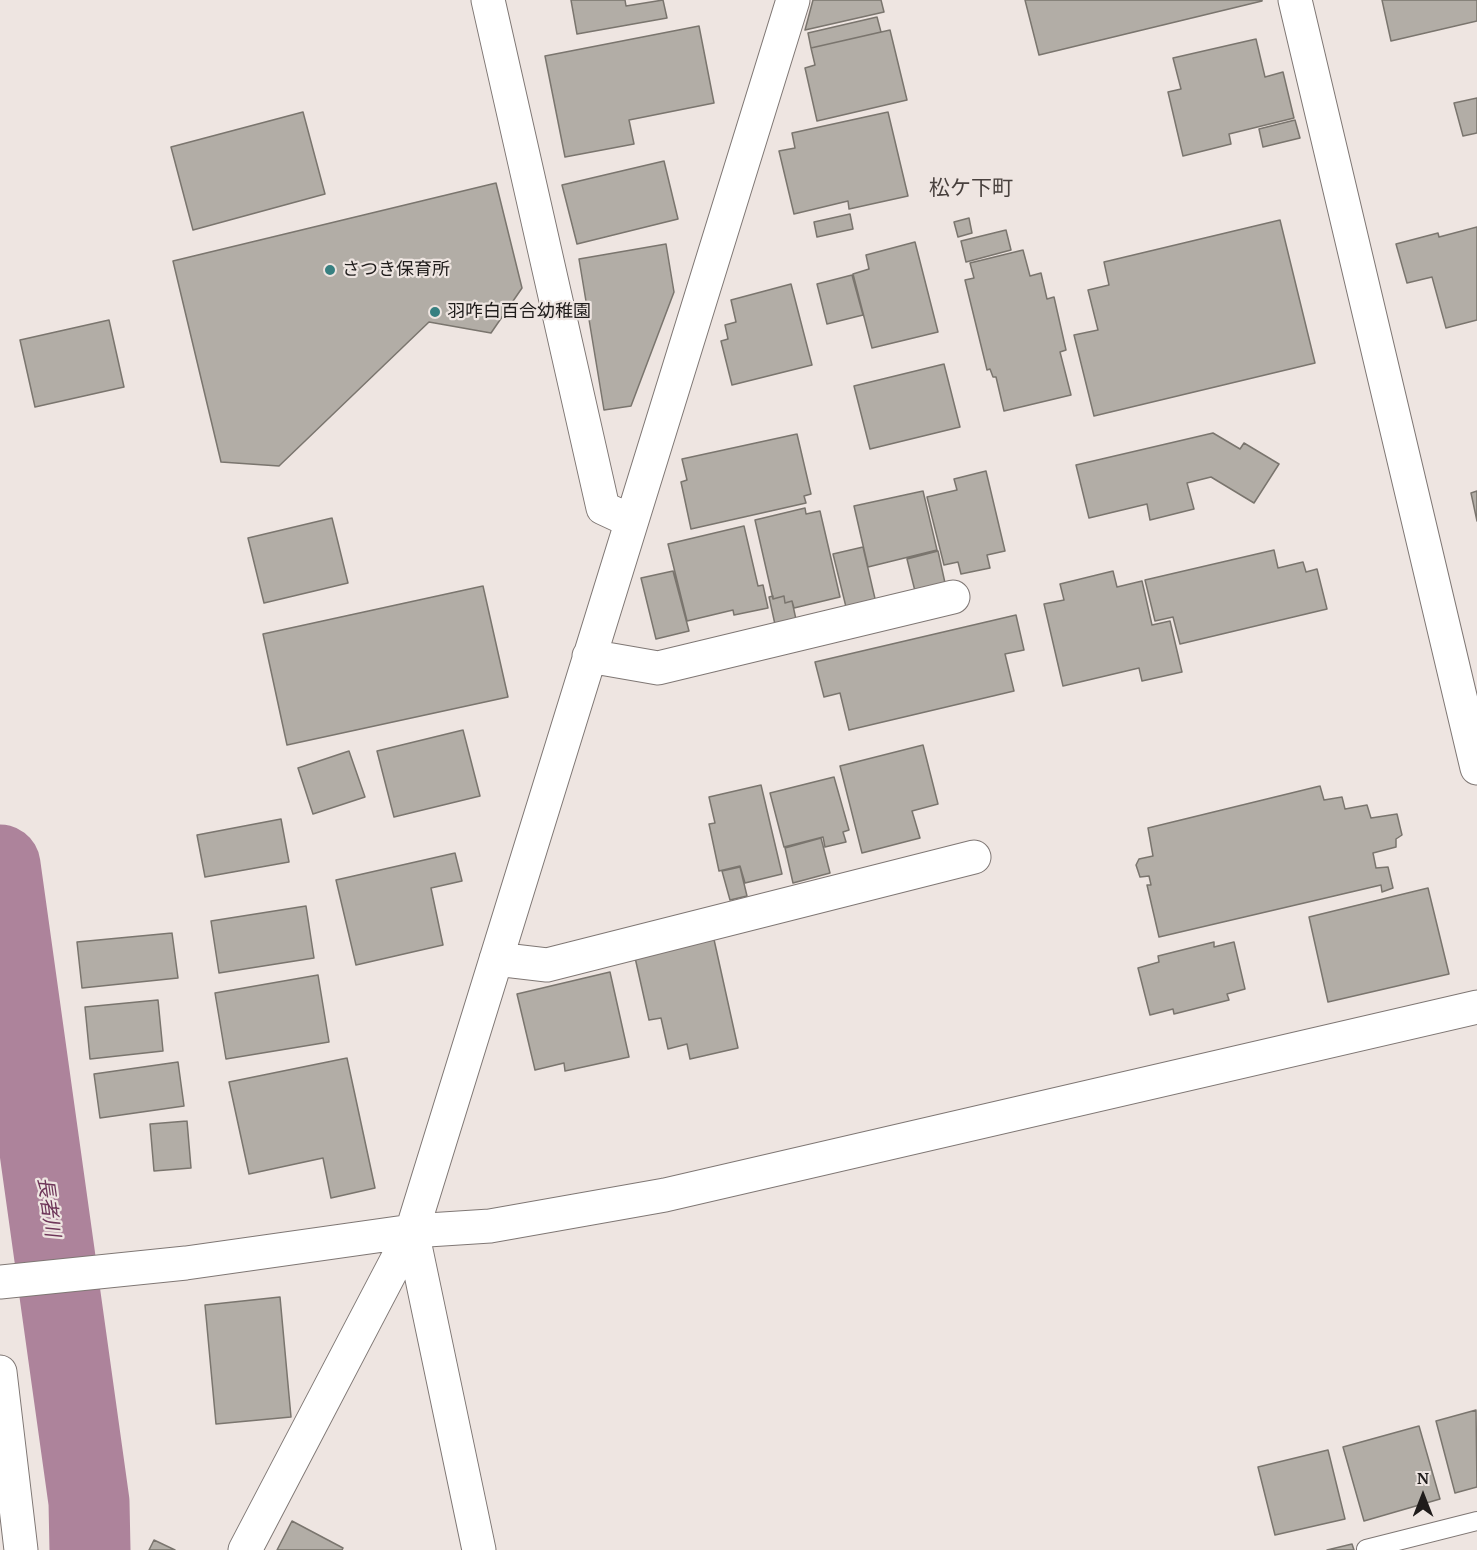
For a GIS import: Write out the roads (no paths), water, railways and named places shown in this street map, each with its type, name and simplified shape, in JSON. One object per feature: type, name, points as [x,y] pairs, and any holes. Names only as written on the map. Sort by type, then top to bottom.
[{"type":"street","points":[[488,0],[603,508],[631,521]]},
{"type":"street","points":[[245,1550],[412,1231],[793,0]]},
{"type":"street","points":[[1295,0],[1477,768]]},
{"type":"street","points":[[589,656],[658,668],[952,597]]},
{"type":"street","points":[[496,959],[547,965],[974,857]]},
{"type":"street","points":[[0,1282],[186,1263],[412,1231],[490,1226],[665,1195],[1477,1007]]},
{"type":"street","points":[[412,1231],[479,1550]]},
{"type":"street","points":[[0,1372],[21,1550]]},
{"type":"lane","points":[[1366,1549],[1477,1521]]},
{"type":"waterway","name":"長者川","points":[[0,865],[89,1502],[90,1550]]},
{"type":"place","name":"さつき保育所","points":[[330,270]]},
{"type":"place","name":"羽咋白百合幼稚園","points":[[435,312]]},
{"type":"district","name":"松ケ下町","points":[[971,189]]}]
